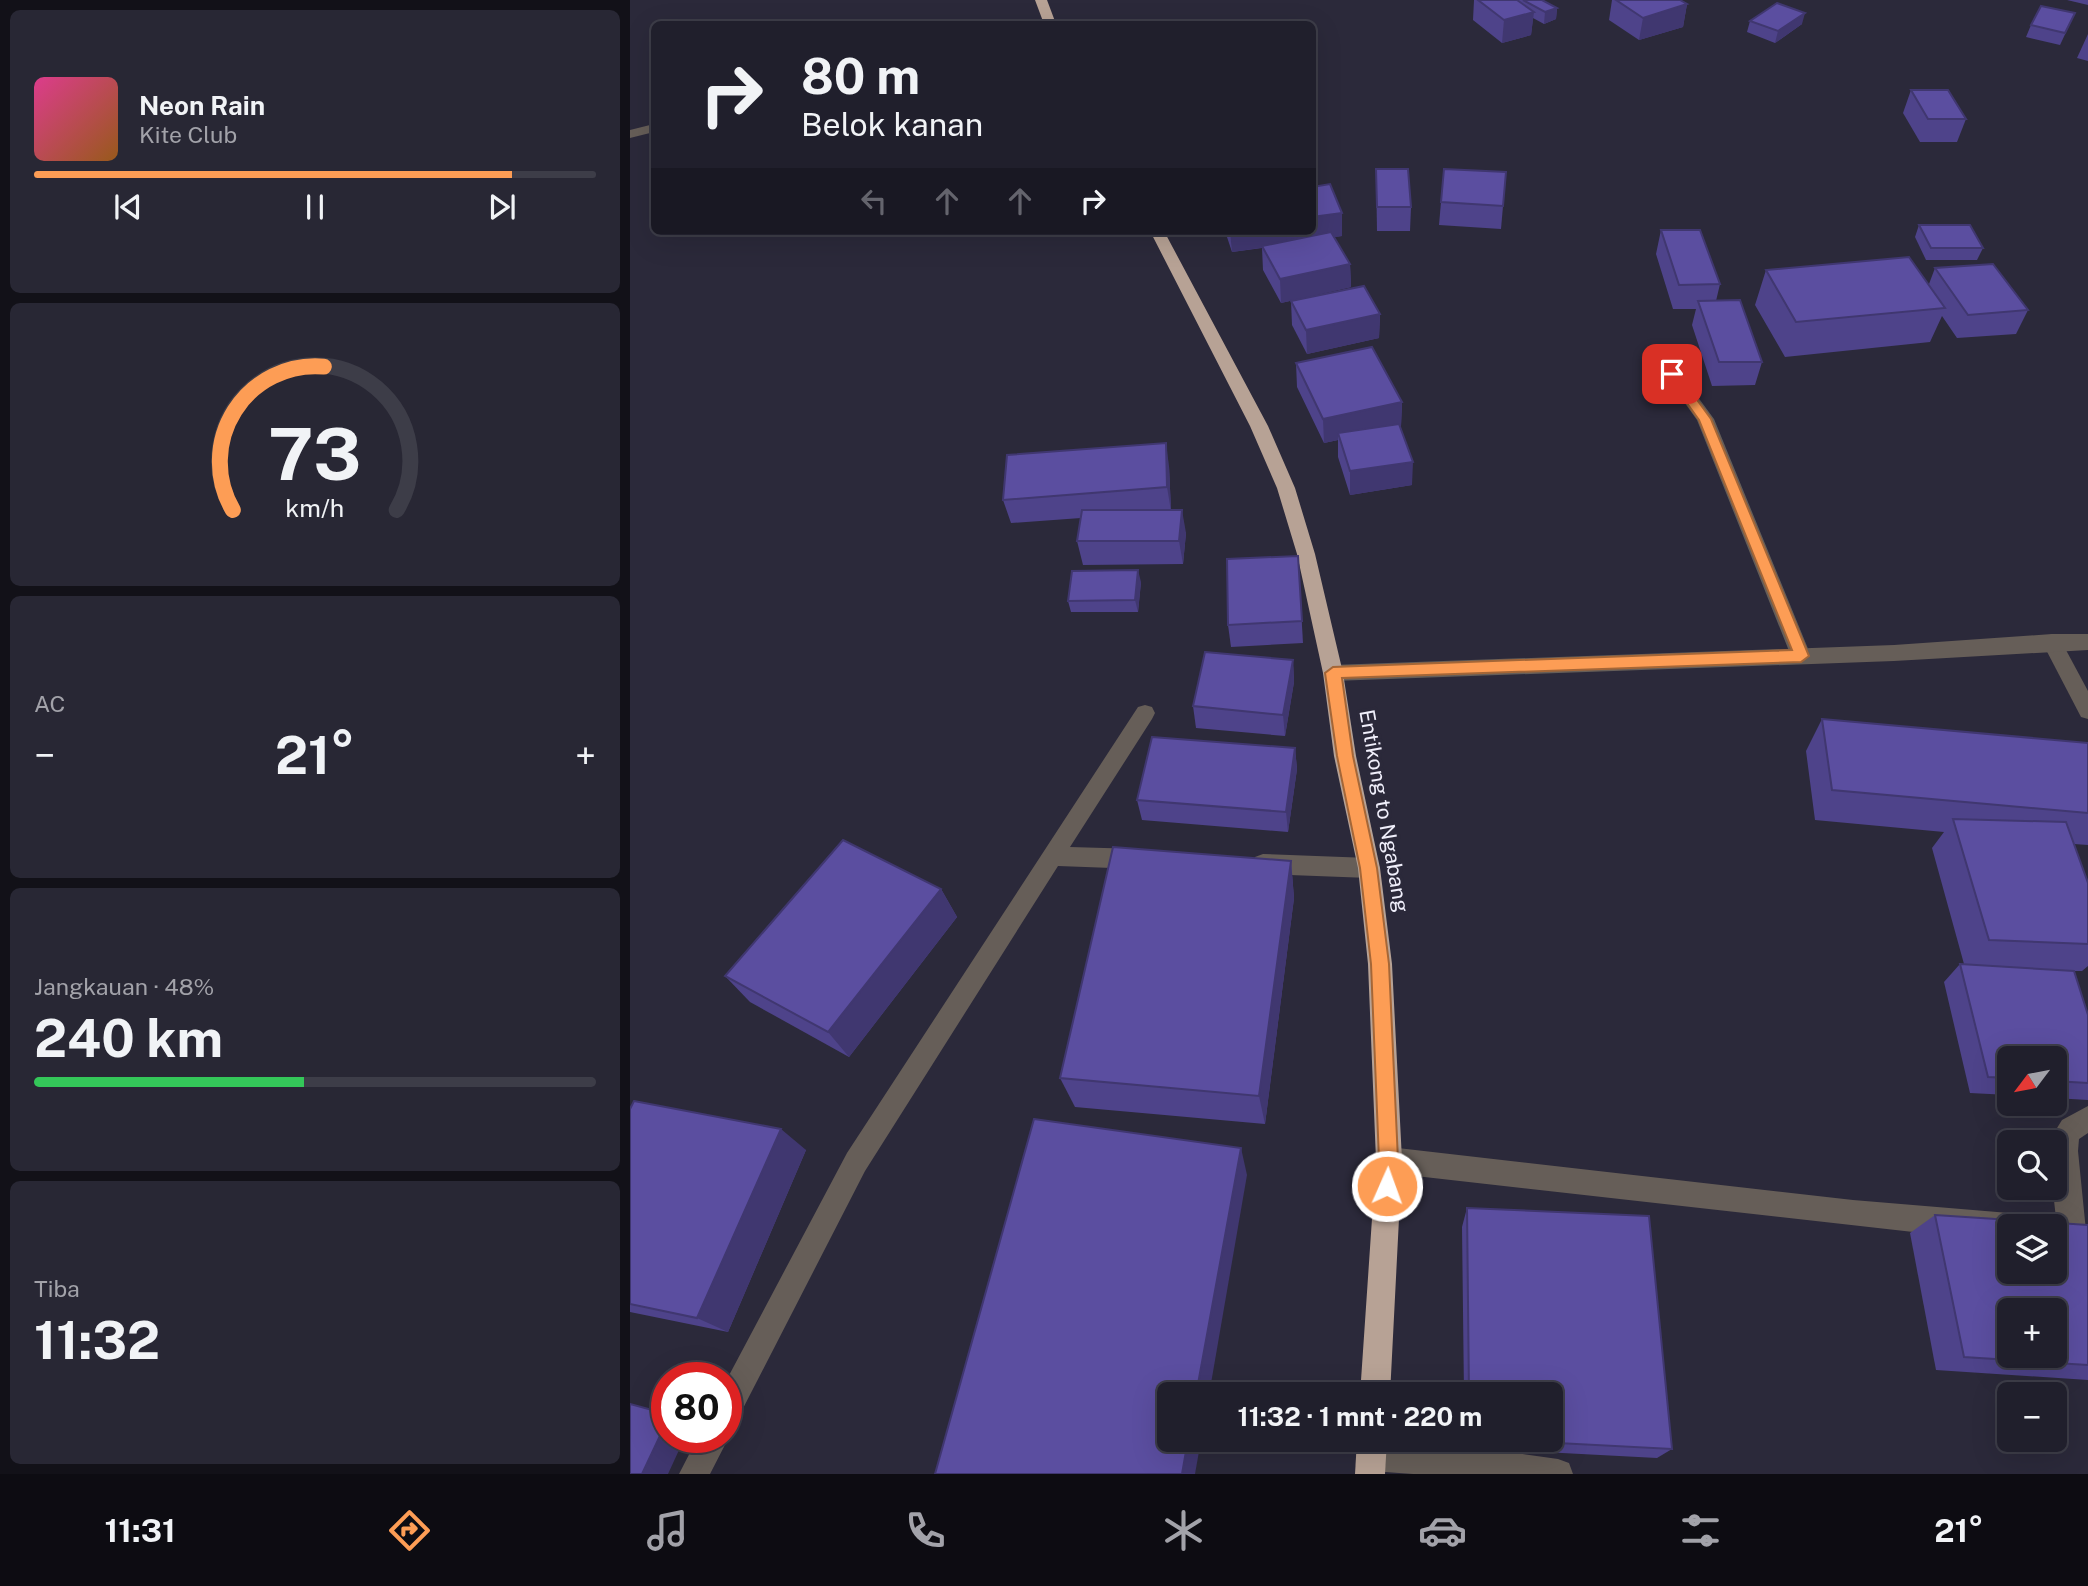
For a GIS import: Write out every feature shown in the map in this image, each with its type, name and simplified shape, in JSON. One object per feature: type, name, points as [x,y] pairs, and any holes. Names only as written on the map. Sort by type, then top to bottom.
[{"type":"highway","points":[[1041,0],[1049,21]]},
{"type":"highway","name":"Entikong to Ngabang","points":[[1159,235],[1259,426],[1286,488],[1306,554],[1333,673],[1345,756],[1369,868],[1380,964],[1388,1160],[1376,1382]]},
{"type":"street","points":[[630,134],[651,129]]},
{"type":"street","points":[[1672,374],[1705,419],[1801,656]]},
{"type":"street","points":[[2052,642],[2088,710]]},
{"type":"street","points":[[1333,673],[1894,653],[2088,642]]},
{"type":"street","points":[[742,1381],[856,1162],[1145,713]]},
{"type":"street","points":[[1051,856],[1157,860]]},
{"type":"street","points":[[1236,863],[1369,868]]},
{"type":"street","points":[[2072,1231],[2066,1174],[2066,1141],[2075,1126],[2088,1119]]},
{"type":"street","points":[[1388,1160],[1552,1176],[1731,1202],[1997,1226]]},
{"type":"street","points":[[694,1474],[705,1453]]},
{"type":"street","points":[[1371,1457],[1494,1465],[1558,1474]]},
{"type":"building","points":[[1478,0],[1517,0],[1534,12],[1504,20]]},
{"type":"building","points":[[1523,0],[1542,0],[1557,8],[1545,12]]},
{"type":"building","points":[[1616,0],[1680,0],[1687,4],[1643,18]]},
{"type":"building","points":[[1777,3],[1805,13],[1778,31],[1750,21]]},
{"type":"building","points":[[2041,6],[2075,13],[2065,33],[2031,25]]},
{"type":"building","points":[[1911,90],[1948,90],[1966,119],[1928,119]]},
{"type":"building","points":[[1376,169],[1408,169],[1411,207],[1377,207]]},
{"type":"building","points":[[1444,169],[1506,172],[1503,206],[1441,202]]},
{"type":"building","points":[[1330,184],[1342,213],[1316,216],[1316,186]]},
{"type":"building","points":[[1919,225],[1970,225],[1983,248],[1931,248]]},
{"type":"building","points":[[1661,230],[1700,230],[1720,284],[1679,285]]},
{"type":"building","points":[[1331,232],[1350,264],[1280,279],[1262,246]]},
{"type":"building","points":[[1909,257],[1945,308],[1796,322],[1766,270]]},
{"type":"building","points":[[1993,264],[2028,310],[1968,315],[1935,268]]},
{"type":"building","points":[[1364,286],[1380,314],[1306,330],[1291,301]]},
{"type":"building","points":[[1740,300],[1762,362],[1719,362],[1698,301]]},
{"type":"building","points":[[1372,347],[1402,402],[1323,419],[1296,363]]},
{"type":"building","points":[[1399,424],[1413,462],[1350,471],[1338,433]]},
{"type":"building","points":[[1166,443],[1167,487],[1003,500],[1007,455]]},
{"type":"building","points":[[1082,510],[1182,510],[1179,541],[1077,541]]},
{"type":"building","points":[[1298,556],[1302,621],[1228,625],[1227,559]]},
{"type":"building","points":[[1138,570],[1135,600],[1068,601],[1072,571]]},
{"type":"building","points":[[1205,652],[1293,660],[1283,715],[1193,706]]},
{"type":"building","points":[[1822,719],[2088,743],[2088,813],[1832,790]]},
{"type":"building","points":[[1152,737],[1295,748],[1286,812],[1137,800]]},
{"type":"building","points":[[1953,819],[2066,822],[2088,883],[2088,944],[1989,940]]},
{"type":"building","points":[[843,840],[941,889],[828,1032],[725,976]]},
{"type":"building","points":[[1113,847],[1291,861],[1259,1096],[1060,1078]]},
{"type":"building","points":[[1960,964],[2074,971],[2088,1015],[2088,1083],[2067,1082],[2067,1046],[1997,1046],[1997,1077],[1988,1077]]},
{"type":"building","points":[[634,1101],[781,1129],[697,1318],[630,1304],[630,1109]]},
{"type":"building","points":[[1034,1119],[1241,1148],[1198,1382],[1157,1382],[1157,1452],[1186,1452],[1182,1474],[935,1474]]},
{"type":"building","points":[[1467,1208],[1649,1216],[1672,1449],[1563,1443],[1563,1382],[1469,1382]]},
{"type":"building","points":[[1935,1215],[1997,1219],[1997,1284],[2067,1284],[2067,1224],[2088,1225],[2088,1365],[2067,1364],[2067,1298],[1997,1298],[1997,1359],[1964,1357]]},
{"type":"building","points":[[630,1404],[651,1410],[652,1453],[642,1474],[630,1474]]},
{"type":"route","points":[[1387,1186],[1380,964],[1369,868],[1345,756],[1333,673],[1801,656],[1730,475],[1705,419],[1672,374]]}]
